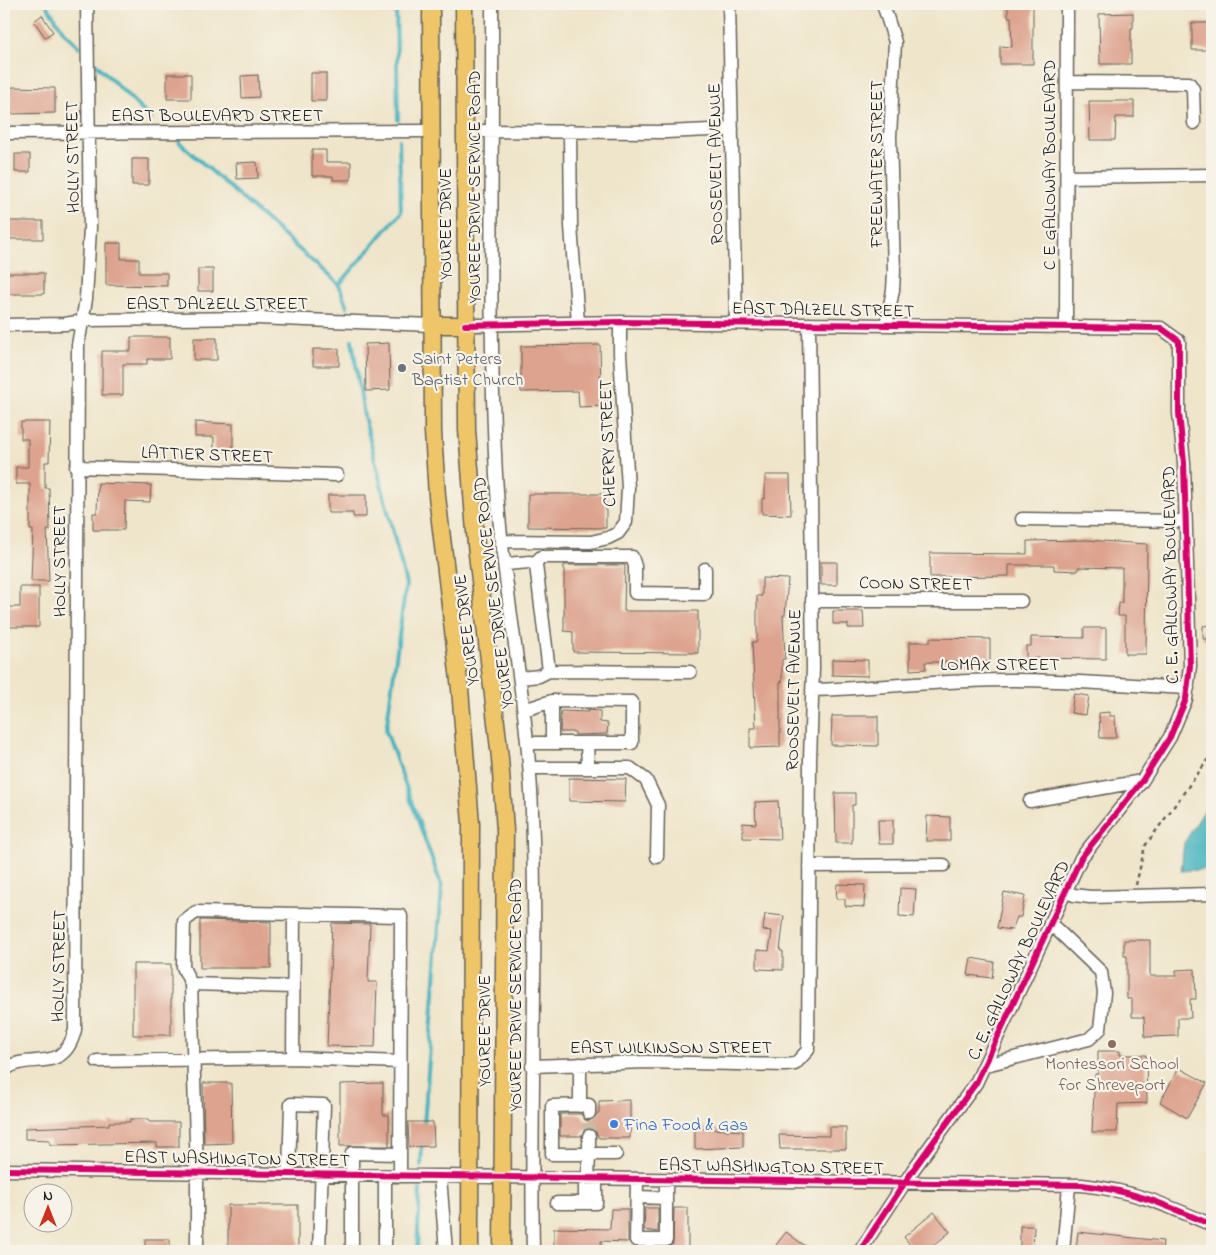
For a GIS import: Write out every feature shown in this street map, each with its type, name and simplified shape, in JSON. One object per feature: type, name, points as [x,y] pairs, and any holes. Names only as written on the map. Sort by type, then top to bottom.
[{"type":"main road","name":"YOUREE DRIVE","points":[[431,4],[432,325],[437,496],[462,709],[471,824],[470,1251]]},
{"type":"main road","name":"YOUREE DRIVE","points":[[464,4],[466,325],[470,481],[497,721],[504,831],[502,1251]]},
{"type":"main road","points":[[432,325],[466,325]]},
{"type":"street","name":"HOLLY STREET","points":[[4,1070],[18,1063],[55,1058],[65,1051],[72,1041],[74,1030],[77,804],[76,467],[78,345],[86,299],[89,260],[87,4]]},
{"type":"street","name":"YOUREE DRIVE SERVICE ROAD","points":[[492,4],[491,326],[496,478],[530,768],[534,882],[532,1178]]},
{"type":"street","name":"ROOSEVELT AVENUE","points":[[729,4],[736,323]]},
{"type":"street","name":"FREEWATER STREET","points":[[883,4],[895,42],[890,137],[894,271],[893,290],[886,325]]},
{"type":"street","name":"C E GALLOWAY BOULEVARD","points":[[1066,326],[1067,4]]},
{"type":"street","points":[[1067,82],[1189,83],[1193,89],[1194,123]]},
{"type":"street","points":[[464,131],[666,132],[732,129]]},
{"type":"street","name":"EAST BOULEVARD STREET","points":[[4,133],[431,131]]},
{"type":"street","points":[[570,131],[571,226],[578,323]]},
{"type":"street","points":[[1067,177],[1212,175]]},
{"type":"street","name":"EAST DALZELL STREET","points":[[4,325],[65,324],[82,321],[257,318],[432,325]]},
{"type":"street","name":"EAST DALZELL STREET","points":[[466,325],[620,322],[1066,326],[1161,328],[1178,338]]},
{"type":"street","name":"CHERRY STREET","points":[[503,541],[591,542],[608,538],[618,533],[626,522],[628,488],[620,322]]},
{"type":"street","name":"ROOSEVELT AVENUE","points":[[805,1055],[809,1043],[809,866],[812,690],[809,324]]},
{"type":"street","name":"C. E. GALLOWAY BOULEVARD","points":[[860,1251],[904,1183],[960,1109],[986,1065],[1064,891],[1081,858],[1142,781],[1156,761],[1180,718],[1188,688],[1190,666],[1184,463],[1179,413],[1180,347],[1178,338]]},
{"type":"street","name":"LATTIER STREET","points":[[76,467],[337,475]]},
{"type":"street","points":[[1022,519],[1185,521]]},
{"type":"street","points":[[506,564],[535,562],[542,557],[632,557],[635,569],[635,593],[705,594],[705,569]]},
{"type":"street","points":[[535,562],[549,671]]},
{"type":"street","name":"COON STREET","points":[[812,601],[1021,602]]},
{"type":"street","points":[[520,678],[538,676],[549,671],[690,672]]},
{"type":"street","name":"LOMAX STREET","points":[[812,690],[889,687],[934,682],[1008,680],[1188,688]]},
{"type":"street","points":[[524,710],[552,701],[632,702],[632,743],[528,743]]},
{"type":"street","points":[[552,701],[552,743]]},
{"type":"street","points":[[587,743],[588,768]]},
{"type":"street","points":[[530,768],[630,768],[646,780],[658,805],[657,857]]},
{"type":"street","points":[[1030,801],[1142,781]]},
{"type":"street","points":[[809,866],[944,865]]},
{"type":"street","points":[[1064,891],[1074,895],[1090,896],[1212,894]]},
{"type":"street","points":[[197,1251],[197,1172],[191,984],[183,968],[184,921],[196,912],[401,916],[400,1176]]},
{"type":"street","points":[[293,1058],[294,915]]},
{"type":"street","points":[[986,1065],[1088,1039],[1100,1028],[1104,993],[1101,972],[1050,923]]},
{"type":"street","points":[[191,984],[293,987]]},
{"type":"street","name":"EAST WILKINSON STREET","points":[[532,1066],[647,1062],[785,1065],[795,1064],[805,1055]]},
{"type":"street","points":[[97,1061],[293,1058],[400,1062]]},
{"type":"street","points":[[580,1064],[584,1109],[552,1106],[552,1154],[616,1154]]},
{"type":"street","points":[[289,1174],[290,1104],[324,1105],[319,1251]]},
{"type":"street","points":[[532,1125],[552,1125]]},
{"type":"street","points":[[557,1203],[590,1203],[588,1136]]},
{"type":"street","points":[[352,1251],[352,1153],[400,1154]]},
{"type":"street","name":"EAST WASHINGTON STREET","points":[[4,1170],[1082,1185],[1131,1192],[1165,1204],[1212,1225]]},
{"type":"street","points":[[385,1176],[385,1251]]},
{"type":"street","points":[[440,1176],[446,1251]]},
{"type":"street","points":[[532,1178],[533,1251]]},
{"type":"street","points":[[637,1179],[636,1240],[666,1240],[666,1180]]},
{"type":"street","points":[[1063,1251],[1069,1186]]},
{"type":"street","points":[[637,1197],[666,1198]]},
{"type":"path","points":[[1133,896],[1145,846],[1212,754]]},
{"type":"water","points":[[1212,798],[1212,869],[1181,871],[1184,843]]},
{"type":"building","points":[[1008,4],[1033,4],[1033,64],[1000,64],[1000,46],[1012,47],[1011,17],[1008,17]]},
{"type":"building","points":[[1133,13],[1131,64],[1100,64],[1099,14]]},
{"type":"building","points":[[42,15],[53,32],[45,37],[34,21]]},
{"type":"building","points":[[1192,23],[1212,23],[1212,50],[1192,50]]},
{"type":"building","points":[[311,73],[326,73],[326,101],[311,101]]},
{"type":"building","points":[[167,74],[191,74],[191,99],[167,99]]},
{"type":"building","points":[[258,75],[259,97],[242,98],[241,76]]},
{"type":"building","points":[[10,87],[55,88],[55,113],[10,114]]},
{"type":"building","points":[[1089,101],[1134,101],[1134,117],[1116,117],[1115,140],[1090,140]]},
{"type":"building","points":[[312,150],[326,150],[326,162],[351,162],[351,180],[333,180],[333,176],[312,176]]},
{"type":"building","points":[[15,154],[30,154],[30,172],[15,172]]},
{"type":"building","points":[[132,159],[149,159],[149,185],[132,185]]},
{"type":"building","points":[[257,162],[258,178],[237,179],[236,163]]},
{"type":"building","points":[[4,221],[43,221],[43,239],[4,239]]},
{"type":"building","points":[[106,243],[121,243],[121,259],[139,259],[139,273],[167,273],[167,286],[106,285]]},
{"type":"building","points":[[198,269],[213,269],[213,291],[198,291]]},
{"type":"building","points":[[4,273],[44,273],[44,294],[4,294]]},
{"type":"building","points":[[131,337],[170,337],[170,359],[147,359],[147,364],[123,364],[123,395],[102,395],[102,351],[131,351]]},
{"type":"building","points":[[194,338],[217,338],[217,360],[194,360]]},
{"type":"building","points":[[389,343],[390,390],[366,391],[365,344]]},
{"type":"building","points":[[600,345],[601,390],[605,390],[606,406],[579,407],[578,391],[521,392],[521,346]]},
{"type":"building","points":[[313,349],[339,349],[339,366],[313,366]]},
{"type":"building","points":[[21,422],[50,422],[49,462],[45,462],[45,488],[49,488],[50,530],[47,530],[49,581],[31,581],[33,530],[30,530],[30,484],[16,484],[16,467],[28,467],[28,439],[21,439]]},
{"type":"building","points":[[195,422],[233,424],[233,451],[214,451],[214,437],[195,437]]},
{"type":"building","points":[[765,475],[790,475],[791,515],[762,514],[762,498],[765,499]]},
{"type":"building","points":[[98,483],[151,485],[150,502],[125,501],[124,530],[93,530],[93,513],[97,513]]},
{"type":"building","points":[[528,494],[606,494],[606,528],[528,527]]},
{"type":"building","points":[[328,495],[366,495],[366,517],[353,517],[353,513],[328,513]]},
{"type":"building","points":[[1087,540],[1147,544],[1146,654],[1125,654],[1125,616],[1118,616],[1119,603],[1122,603],[1122,568],[1078,567],[1078,571],[1054,570],[1054,565],[1009,565],[1009,576],[930,577],[930,553],[1027,554],[1027,541]]},
{"type":"building","points":[[821,562],[837,562],[837,585],[821,585]]},
{"type":"building","points":[[564,565],[625,565],[624,611],[698,611],[698,653],[573,652],[573,632],[564,631]]},
{"type":"building","points":[[762,578],[788,579],[785,615],[783,615],[785,659],[782,659],[782,682],[780,682],[780,747],[750,748],[750,728],[756,728],[752,642],[757,642],[757,596],[762,596]]},
{"type":"building","points":[[20,587],[39,587],[39,627],[10,627],[10,607],[20,607]]},
{"type":"building","points":[[833,611],[863,611],[864,628],[848,628],[848,624],[833,624]]},
{"type":"building","points":[[1212,625],[1212,639],[1203,639],[1203,626]]},
{"type":"building","points":[[1084,628],[1106,628],[1106,659],[1026,658],[1026,646],[1031,646],[1031,637],[1084,638]]},
{"type":"building","points":[[930,638],[990,639],[990,662],[925,662],[926,669],[910,670],[910,642],[930,642]]},
{"type":"building","points":[[832,659],[868,660],[868,676],[832,675]]},
{"type":"building","points":[[1074,694],[1089,696],[1086,715],[1071,713]]},
{"type":"building","points":[[588,710],[600,711],[600,722],[608,723],[607,734],[575,735],[575,732],[560,732],[561,711],[588,712]]},
{"type":"building","points":[[1110,712],[1110,716],[1115,716],[1116,738],[1100,738],[1099,713]]},
{"type":"building","points":[[832,716],[878,716],[878,746],[831,745]]},
{"type":"building","points":[[569,778],[626,779],[625,802],[569,801]]},
{"type":"building","points":[[835,793],[855,793],[855,805],[852,805],[852,843],[836,843]]},
{"type":"building","points":[[778,801],[780,839],[743,838],[743,823],[756,824],[755,802]]},
{"type":"building","points":[[927,816],[950,817],[950,841],[926,841]]},
{"type":"building","points":[[878,820],[893,820],[893,844],[879,844]]},
{"type":"building","points":[[837,884],[865,885],[864,907],[845,906],[845,899],[836,899]]},
{"type":"building","points":[[900,888],[916,889],[914,917],[899,916]]},
{"type":"building","points":[[1004,892],[1025,896],[1021,917],[1017,917],[1012,930],[997,928]]},
{"type":"building","points":[[765,914],[784,916],[780,951],[783,951],[783,970],[757,969],[757,950],[769,951],[772,931],[763,930]]},
{"type":"building","points":[[200,920],[271,922],[271,968],[200,968]]},
{"type":"building","points":[[332,923],[370,924],[368,982],[377,982],[375,1047],[327,1046]]},
{"type":"building","points":[[1124,940],[1150,940],[1150,976],[1176,976],[1176,970],[1195,969],[1196,999],[1190,999],[1191,1018],[1178,1018],[1178,1036],[1145,1037],[1144,1017],[1132,1017],[1132,999],[1127,999],[1127,956],[1124,956]]},
{"type":"building","points":[[971,958],[994,962],[992,978],[968,975]]},
{"type":"building","points":[[133,964],[171,964],[171,1035],[133,1035]]},
{"type":"building","points":[[1098,1051],[1120,1051],[1120,1055],[1146,1055],[1147,1103],[1118,1104],[1117,1132],[1092,1132],[1095,1074],[1098,1074]]},
{"type":"building","points":[[1179,1068],[1207,1083],[1187,1118],[1160,1102]]},
{"type":"building","points":[[203,1083],[231,1083],[232,1143],[204,1144]]},
{"type":"building","points":[[383,1083],[383,1115],[389,1115],[389,1146],[340,1146],[340,1084]]},
{"type":"building","name":"Fina Food & Gas","points":[[630,1100],[630,1138],[599,1138],[596,1132],[589,1128],[585,1129],[581,1136],[560,1136],[560,1114],[581,1114],[585,1120],[589,1121],[599,1113],[599,1101]]},
{"type":"building","points":[[130,1119],[149,1119],[149,1122],[179,1122],[179,1147],[157,1147],[157,1143],[50,1145],[50,1140],[25,1139],[25,1128],[109,1125],[109,1122],[130,1122]]},
{"type":"building","points":[[408,1122],[433,1122],[434,1146],[409,1147]]},
{"type":"building","points":[[829,1127],[846,1127],[846,1149],[780,1149],[779,1135],[829,1136]]},
{"type":"building","points":[[695,1128],[743,1131],[743,1147],[695,1149]]},
{"type":"building","points":[[228,1205],[298,1205],[298,1251],[228,1251]]},
{"type":"building","points":[[645,1208],[658,1208],[658,1232],[644,1230]]},
{"type":"building","points":[[674,1208],[688,1208],[688,1251],[652,1251],[652,1248],[666,1248],[673,1244]]},
{"type":"building","points":[[611,1209],[628,1209],[628,1242],[601,1241],[601,1251],[554,1251],[554,1228],[610,1229]]},
{"type":"building","points":[[934,1212],[950,1232],[927,1251],[915,1251],[904,1237]]},
{"type":"building","points":[[1020,1226],[1034,1226],[1033,1251],[1020,1251]]},
{"type":"building","points":[[786,1232],[812,1251],[785,1251],[776,1245]]},
{"type":"building","points":[[1078,1232],[1163,1241],[1162,1251],[1076,1251]]},
{"type":"building","points":[[145,1239],[170,1239],[170,1251],[145,1251]]},
{"type":"waterway","points":[[46,4],[64,32],[79,47]]},
{"type":"waterway","points":[[396,4],[398,120]]},
{"type":"waterway","points":[[96,64],[151,119]]},
{"type":"waterway","points":[[339,285],[401,212],[399,140]]},
{"type":"waterway","points":[[179,142],[339,285],[347,307]]},
{"type":"waterway","points":[[352,340],[364,416],[406,584],[386,731],[442,887],[424,1125]]},
{"type":"waterway","points":[[421,1166],[422,1142]]},
{"type":"waterway","points":[[417,1251],[420,1190]]},
{"type":"tunnel","points":[[589,1113],[589,1136]]},
{"type":"cycle path","points":[[465,325],[620,322],[1161,328],[1179,341],[1179,413],[1184,463],[1190,666],[1186,699],[1170,737],[1142,781],[1081,858],[976,1083],[913,1170],[860,1251]]},
{"type":"cycle path","points":[[4,1170],[1082,1185],[1149,1199],[1212,1225]]},
{"type":"place","name":"Saint Peters Baptist Church","points":[[402,368]]},
{"type":"place","name":"Montessori School for Shreveport","points":[[1112,1044]]},
{"type":"place","name":"Fina Food & Gas","points":[[614,1124]]}]
